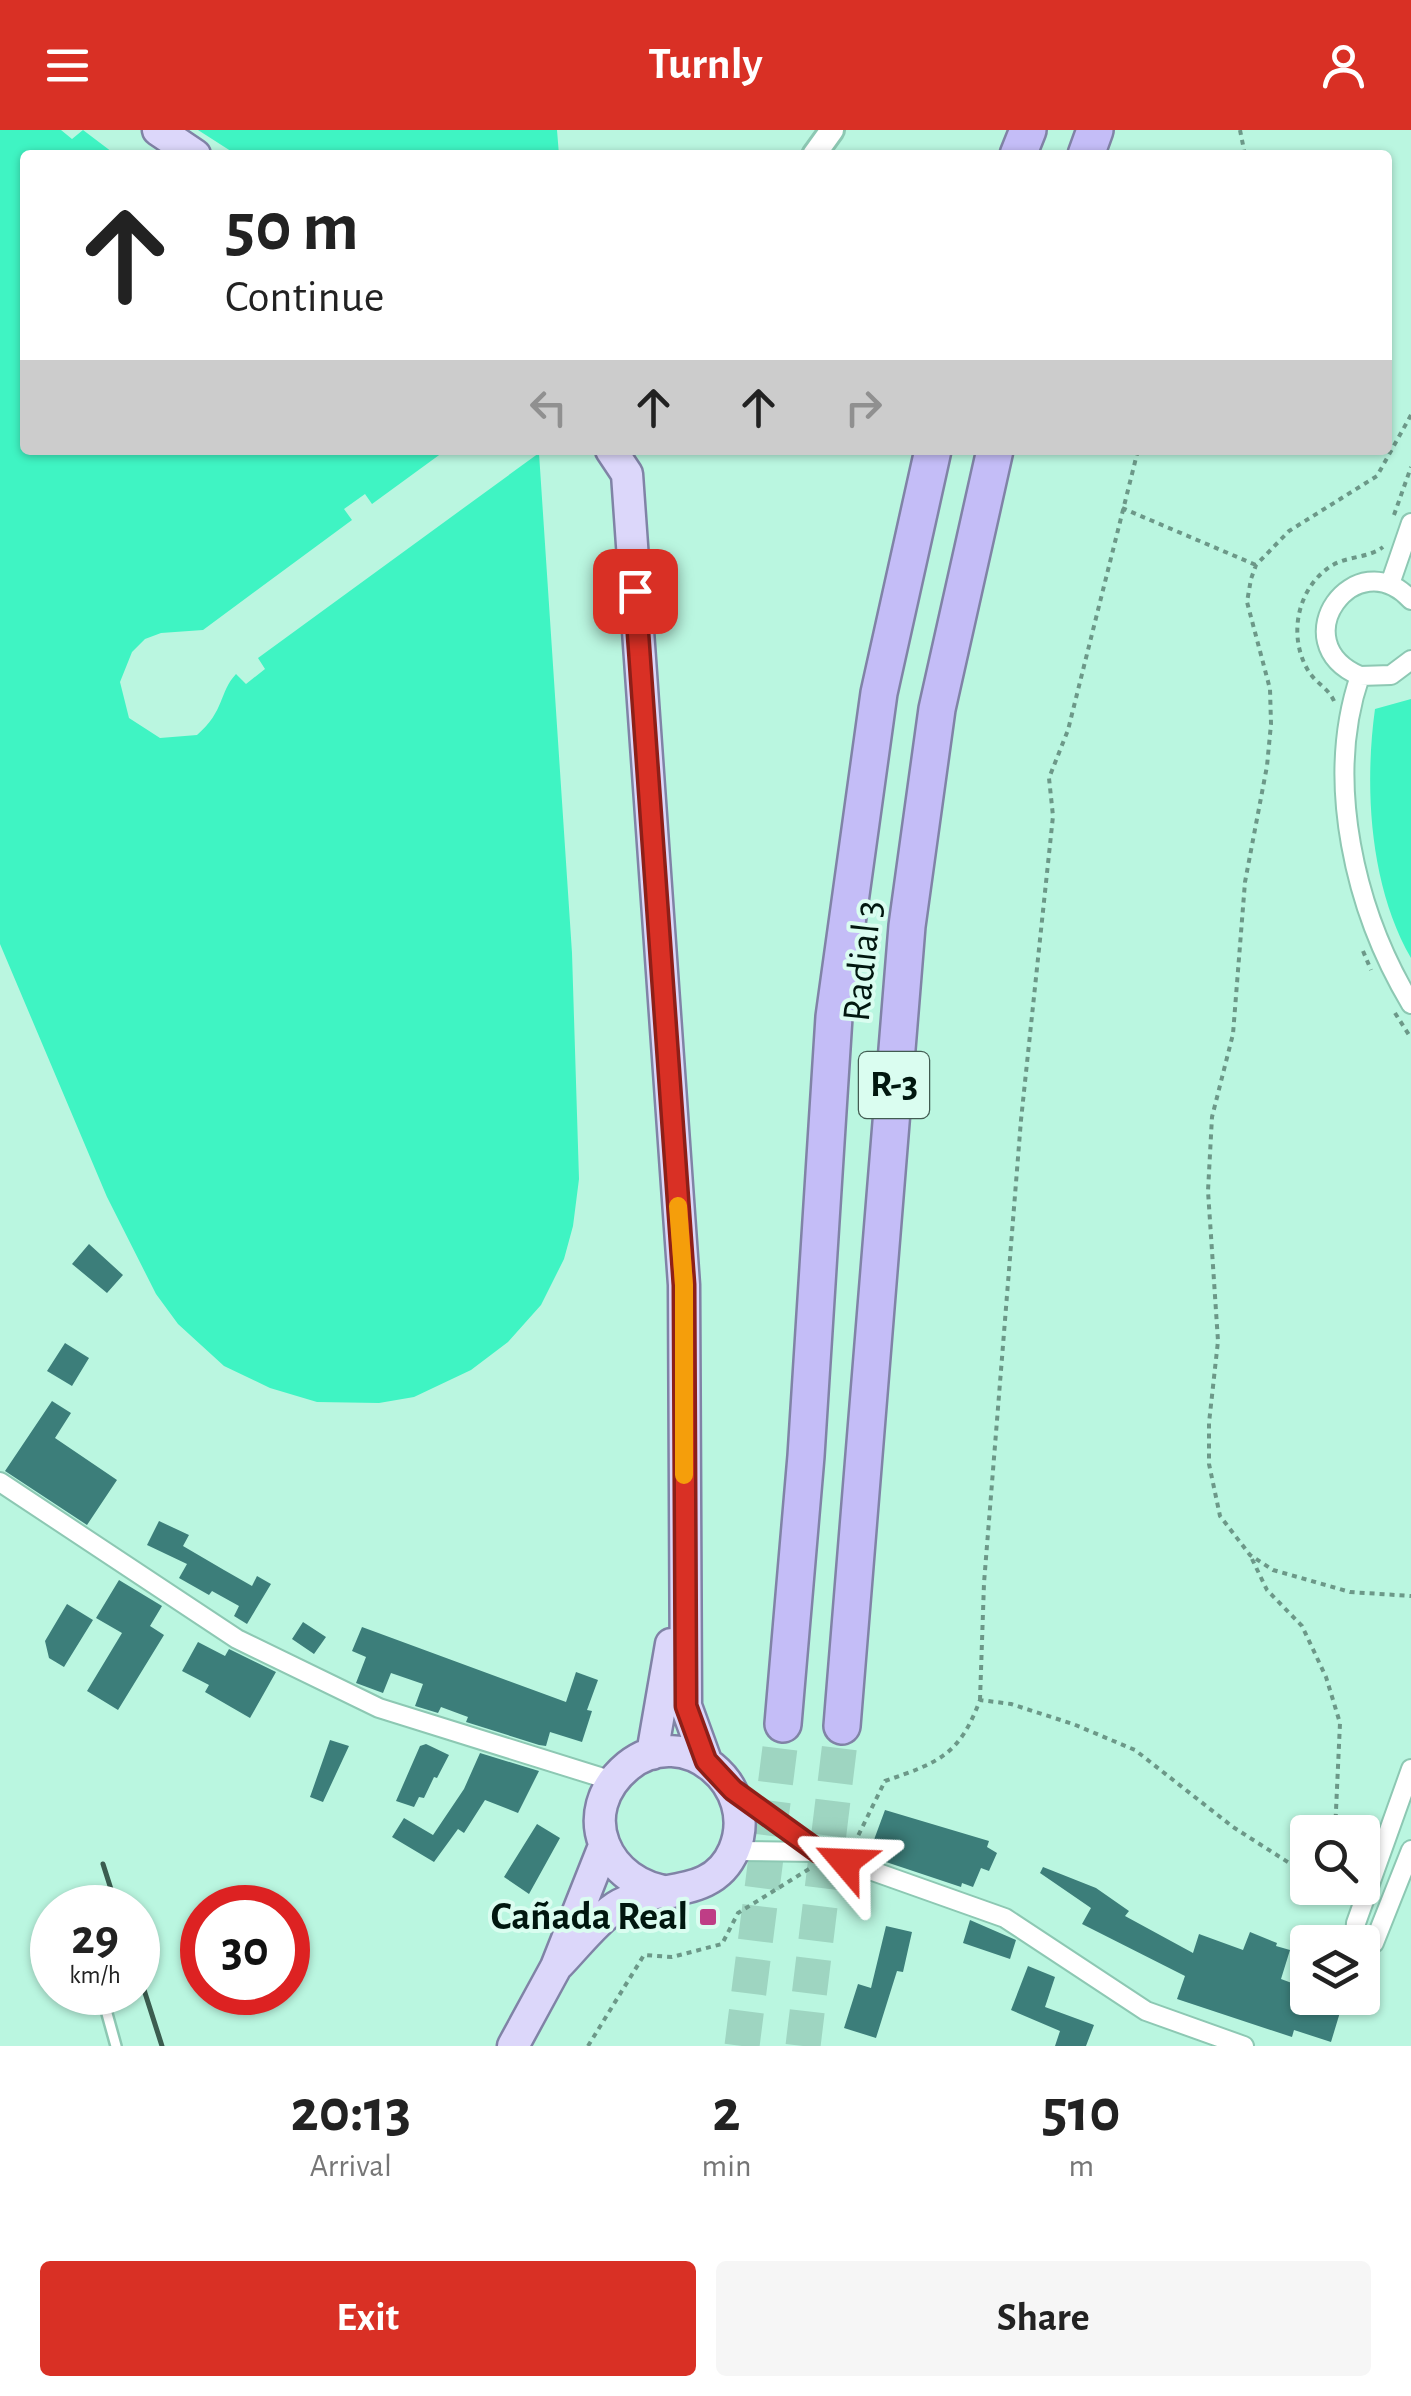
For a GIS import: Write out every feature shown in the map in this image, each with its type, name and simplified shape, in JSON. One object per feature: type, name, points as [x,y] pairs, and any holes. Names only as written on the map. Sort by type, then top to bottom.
[{"type":"highway","name":"Radial 3","points":[[783,1724],[806,1456],[834,1017],[880,693],[933,455]]},
{"type":"highway","name":"Radial 3","points":[[842,1726],[907,926],[937,709],[994,455]]},
{"type":"main road","points":[[158,130],[188,150]]},
{"type":"main road","points":[[556,1967],[614,1908],[637,1897],[672,1892],[709,1880],[734,1851],[740,1831],[740,1810],[733,1790],[706,1761],[686,1706],[684,1285],[626,458]]},
{"type":"main road","points":[[652,1754],[675,1622],[684,1522]]},
{"type":"main road","points":[[672,1892],[638,1885],[624,1875],[604,1846],[600,1824],[603,1802],[613,1781],[630,1764],[652,1754],[670,1752],[706,1761]]},
{"type":"main road","points":[[513,2046],[556,1967],[604,1846]]},
{"type":"street","points":[[1390,584],[1411,523]]},
{"type":"street","points":[[1410,662],[1381,678],[1360,676],[1340,664],[1328,644],[1330,610],[1344,592],[1355,586],[1390,584],[1411,600]]},
{"type":"street","points":[[1360,676],[1347,764],[1353,848],[1373,926],[1411,1004]]},
{"type":"street","points":[[0,1482],[237,1640],[378,1708],[613,1781]]},
{"type":"street","points":[[1356,1925],[1411,1769]]},
{"type":"street","points":[[733,1790],[831,1857],[1004,1918],[1146,2012],[1244,2046]]},
{"type":"street","points":[[1380,1934],[1411,1850]]},
{"type":"street","points":[[734,1851],[831,1857]]},
{"type":"lane","points":[[107,2015],[116,2046]]},
{"type":"path","points":[[1392,449],[1410,417]]},
{"type":"path","points":[[588,2046],[644,1955],[672,1957],[722,1944],[738,1913],[831,1857],[885,1781],[932,1764],[966,1737],[980,1700],[984,1583],[1021,1120],[1054,816],[1048,778],[1068,730],[1137,455]]},
{"type":"path","points":[[1337,1815],[1340,1723],[1330,1692],[1302,1626],[1267,1590],[1250,1555],[1220,1516],[1208,1464],[1218,1341],[1208,1192],[1212,1117],[1233,1034],[1245,882],[1265,781],[1271,724],[1270,689],[1248,602],[1256,566],[1289,531],[1377,476],[1389,455]]},
{"type":"path","points":[[1121,508],[1256,566]]},
{"type":"path","points":[[1250,1555],[1273,1570],[1331,1588],[1411,1596]]},
{"type":"path","points":[[980,1700],[1011,1704],[1074,1724],[1135,1750],[1233,1828],[1290,1864]]},
{"type":"green space","points":[[0,130],[61,130],[72,139],[83,130],[109,150],[20,150],[20,455],[439,455],[372,504],[365,494],[344,509],[352,520],[203,630],[161,633],[145,639],[132,652],[120,682],[129,718],[160,738],[197,735],[213,718],[236,674],[246,684],[265,669],[258,658],[539,455],[572,953],[579,1179],[564,1259],[541,1305],[508,1342],[471,1370],[414,1397],[379,1403],[317,1402],[270,1388],[224,1366],[178,1324],[156,1294],[107,1197],[0,944]]},
{"type":"green space","points":[[198,130],[557,130],[559,150],[229,150]]},
{"type":"green space","points":[[1411,699],[1411,958],[1397,930],[1379,869],[1370,772],[1375,709]]},
{"type":"building","points":[[89,1244],[123,1275],[107,1293],[72,1264]]},
{"type":"building","points":[[65,1343],[89,1358],[72,1386],[47,1371]]},
{"type":"building","points":[[52,1401],[71,1413],[55,1438],[117,1480],[87,1525],[5,1471]]},
{"type":"building","points":[[159,1521],[189,1535],[183,1546],[252,1586],[257,1576],[271,1584],[247,1624],[234,1616],[239,1606],[179,1578],[187,1564],[147,1545]]},
{"type":"building","points":[[119,1580],[162,1606],[150,1626],[164,1635],[118,1710],[87,1691],[122,1633],[96,1618]]},
{"type":"building","points":[[67,1604],[93,1620],[64,1667],[49,1658],[45,1641]]},
{"type":"building","points":[[303,1622],[326,1637],[314,1654],[292,1639]]},
{"type":"building","points":[[362,1627],[566,1702],[576,1672],[598,1680],[587,1710],[592,1711],[582,1742],[550,1732],[546,1746],[539,1745],[466,1722],[468,1717],[441,1707],[438,1713],[415,1706],[423,1684],[391,1673],[383,1693],[356,1683],[366,1657],[352,1651]]},
{"type":"building","points":[[198,1642],[225,1656],[229,1649],[276,1672],[250,1718],[205,1692],[209,1685],[182,1671]]},
{"type":"building","points":[[330,1740],[349,1746],[323,1802],[310,1797]]},
{"type":"building","points":[[426,1744],[449,1755],[437,1778],[414,1807],[396,1801],[420,1746]]},
{"type":"building","points":[[480,1753],[539,1771],[518,1813],[485,1800],[464,1833],[458,1829],[434,1862],[392,1837],[404,1818],[433,1835],[464,1789]]},
{"type":"building","points":[[885,1810],[989,1841],[987,1847],[997,1853],[989,1871],[981,1868],[973,1887],[962,1883],[961,1887],[868,1856]]},
{"type":"building","points":[[537,1824],[560,1838],[529,1894],[504,1877]]},
{"type":"building","points":[[1043,1867],[1096,1888],[1129,1911],[1125,1916],[1193,1953],[1199,1934],[1243,1950],[1250,1932],[1290,1950],[1281,1979],[1290,1982],[1290,2015],[1339,2015],[1331,2042],[1294,2030],[1292,2037],[1177,1999],[1185,1976],[1082,1924],[1091,1908],[1040,1873]]},
{"type":"building","points":[[970,1920],[1016,1940],[1010,1959],[963,1943]]},
{"type":"building","points":[[886,1926],[912,1932],[903,1972],[897,1971],[876,2038],[844,2028],[858,1984],[871,1988]]},
{"type":"building","points":[[1028,1966],[1055,1977],[1045,2007],[1094,2025],[1086,2046],[1055,2046],[1060,2031],[1011,2010]]},
{"type":"tunnel","points":[[742,2046],[783,1724]]},
{"type":"tunnel","points":[[803,2046],[842,1726]]},
{"type":"railway","points":[[103,1864],[110,1885]]},
{"type":"railway","points":[[152,2015],[162,2046]]},
{"type":"slow traffic","points":[[678,1206],[684,1285],[684,1475]]},
{"type":"place","name":"Cañada Real","points":[[708,1917]]},
{"type":"route","points":[[635,591],[684,1285],[686,1706],[706,1761],[733,1790],[819,1852],[845,1862]]}]
